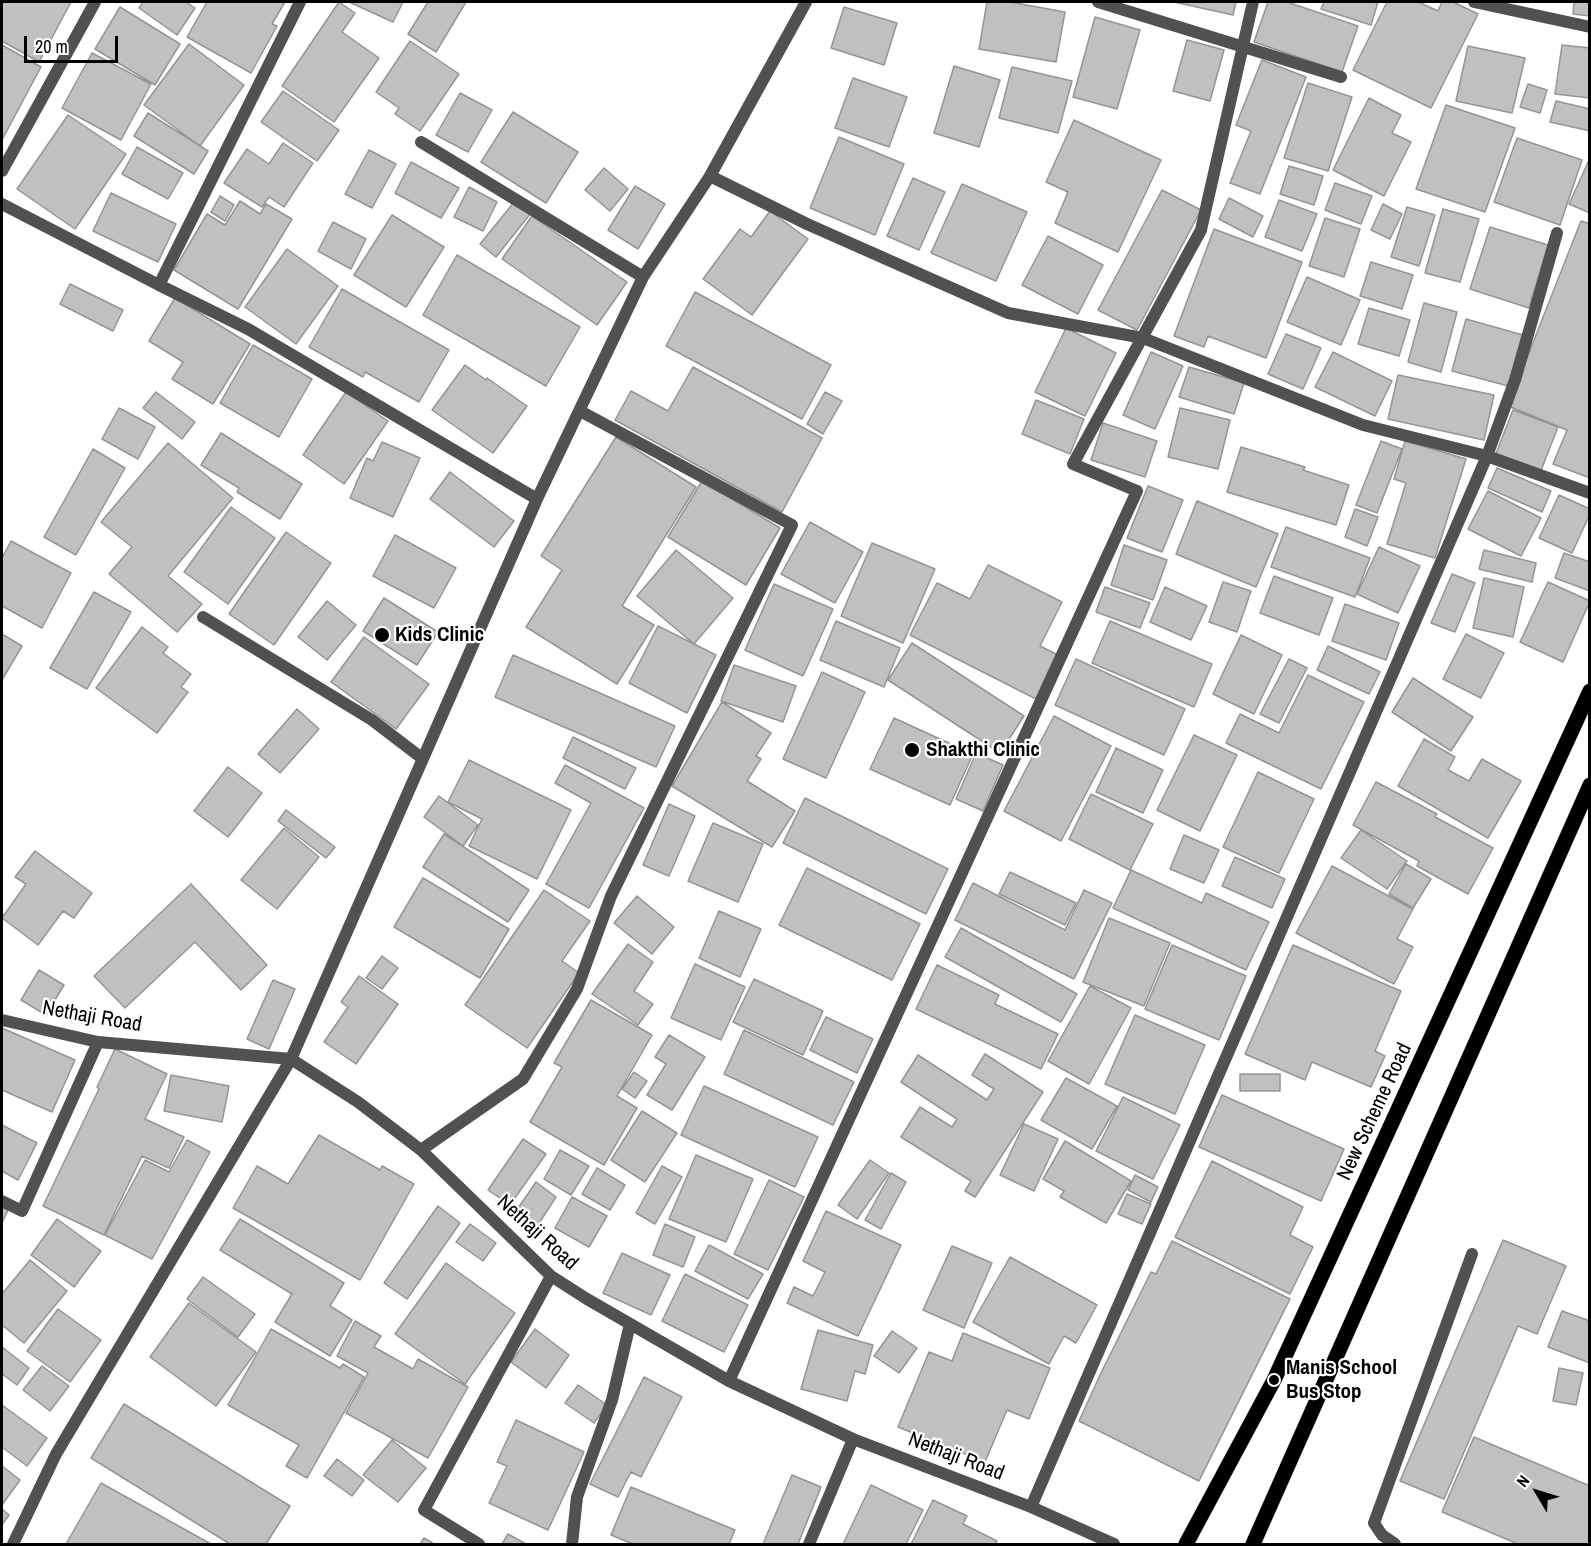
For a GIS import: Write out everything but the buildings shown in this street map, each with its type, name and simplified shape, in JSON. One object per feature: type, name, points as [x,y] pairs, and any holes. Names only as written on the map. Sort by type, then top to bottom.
[{"type":"main road","name":"New Scheme Road","points":[[1186,1545],[1274,1380],[1590,691]]},
{"type":"main road","points":[[1252,1545],[1590,784]]},
{"type":"street","points":[[2,171],[95,2]]},
{"type":"street","points":[[159,285],[300,2]]},
{"type":"street","points":[[13,1545],[56,1454],[291,1059],[537,498],[643,277],[710,176],[806,2]]},
{"type":"street","points":[[1098,2],[1341,77]]},
{"type":"street","points":[[729,1381],[1137,491],[1073,464],[1201,230],[1254,2]]},
{"type":"street","points":[[1474,2],[1590,27]]},
{"type":"street","points":[[421,142],[643,277]]},
{"type":"street","points":[[710,176],[807,224],[1008,313],[1143,338],[1363,424],[1487,456],[1590,493]]},
{"type":"street","points":[[2,204],[248,329],[537,498]]},
{"type":"street","points":[[1031,1507],[1487,456],[1515,380],[1557,233]]},
{"type":"street","points":[[421,1150],[524,1080],[577,989],[611,896],[792,525],[580,411]]},
{"type":"street","points":[[203,617],[372,720],[423,759]]},
{"type":"street","name":"Nethaji Road","points":[[2,1020],[98,1042],[291,1059],[358,1102],[421,1150],[551,1276],[630,1324],[729,1381],[853,1439],[1031,1507],[1114,1545]]},
{"type":"street","points":[[2,1201],[22,1211],[98,1042]]},
{"type":"street","points":[[1395,1545],[1374,1523],[1472,1254]]},
{"type":"street","points":[[479,1545],[424,1510],[551,1276]]},
{"type":"street","points":[[572,1545],[577,1497],[612,1400],[630,1324]]},
{"type":"street","points":[[809,1545],[853,1439]]},
{"type":"place","name":"Kids Clinic","points":[[382,635]]},
{"type":"place","name":"Shakthi Clinic","points":[[912,750]]},
{"type":"place","name":"Manis School Bus Stop","points":[[1274,1380]]}]
